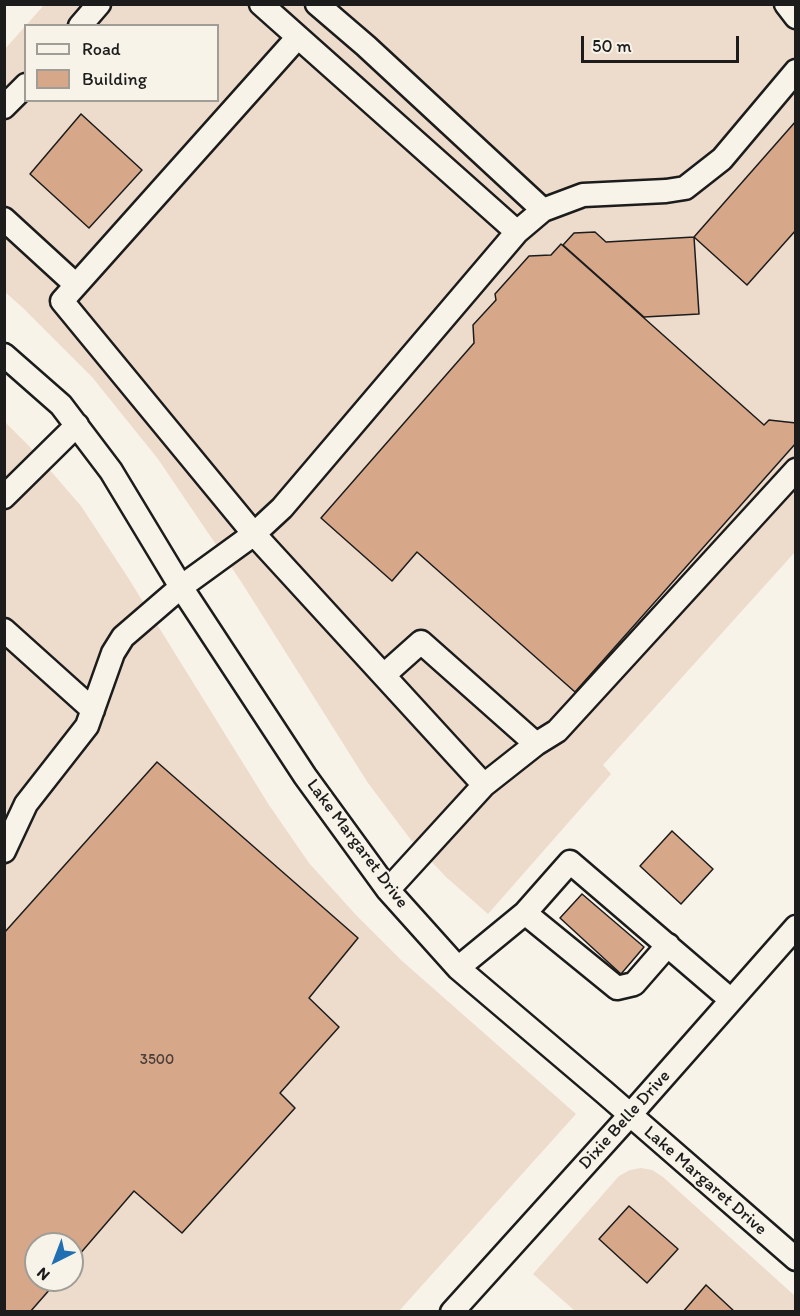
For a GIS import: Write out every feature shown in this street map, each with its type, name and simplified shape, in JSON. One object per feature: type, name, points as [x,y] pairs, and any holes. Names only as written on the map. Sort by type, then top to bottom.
[{"type":"street","points":[[82,24],[99,4]]},
{"type":"street","points":[[261,4],[517,232]]},
{"type":"street","points":[[317,4],[366,46],[543,210]]},
{"type":"street","points":[[786,4],[795,17]]},
{"type":"street","points":[[298,37],[62,301],[254,534],[484,785]]},
{"type":"street","points":[[4,851],[26,804],[87,726],[113,653],[123,637],[181,587],[254,534],[282,508],[517,232],[543,210],[583,195],[685,188],[722,159],[795,71]]},
{"type":"street","points":[[4,107],[24,87]]},
{"type":"street","points":[[4,219],[76,285]]},
{"type":"street","name":"Lake Margaret Drive","points":[[4,355],[61,405],[111,471],[181,587],[305,776],[388,890],[458,968],[795,1259]]},
{"type":"street","points":[[4,497],[77,425]]},
{"type":"street","points":[[388,890],[484,785],[536,744],[557,731],[795,470]]},
{"type":"street","points":[[4,630],[93,710]]},
{"type":"street","points":[[384,675],[421,642],[536,744]]},
{"type":"street","points":[[458,968],[525,913],[570,862],[731,1000]]},
{"type":"street","points":[[525,913],[617,988],[634,984],[668,945]]},
{"type":"street","name":"Dixie Belle Drive","points":[[452,1311],[630,1115],[795,927]]},
{"type":"shaded area","points":[[44,5],[795,5],[795,552],[603,765],[611,774],[488,914],[446,877],[411,840],[368,783],[242,583],[158,459],[92,377],[5,292],[5,49],[24,28],[24,102],[219,102],[219,24],[27,24]]},
{"type":"shaded area","points":[[4,421],[81,506],[269,805],[309,863],[401,960],[576,1114],[399,1311],[5,1311]]},
{"type":"shaded area","points":[[641,1168],[652,1170],[663,1177],[795,1296],[795,1311],[575,1311],[533,1274],[619,1176],[630,1170]]},
{"type":"building","points":[[81,114],[142,170],[89,228],[30,174]]},
{"type":"building","points":[[796,121],[796,230],[747,285],[694,237]]},
{"type":"building","points":[[595,232],[606,242],[694,237],[699,314],[644,317],[563,245],[574,233]]},
{"type":"building","points":[[561,244],[764,425],[769,420],[796,423],[796,443],[575,692],[417,552],[392,581],[321,518],[474,343],[473,325],[496,300],[495,294],[529,256],[551,255]]},
{"type":"building","points":[[157,762],[358,938],[309,998],[339,1027],[280,1093],[295,1108],[182,1233],[134,1191],[84,1249],[84,1232],[24,1232],[24,1292],[48,1292],[30,1312],[4,1312],[4,933]]},
{"type":"building","points":[[672,831],[713,869],[681,904],[640,866]]},
{"type":"building","points":[[582,894],[644,947],[621,974],[560,918]]},
{"type":"building","points":[[629,1206],[678,1249],[647,1283],[599,1239]]},
{"type":"building","points":[[706,1285],[735,1312],[683,1312]]}]
